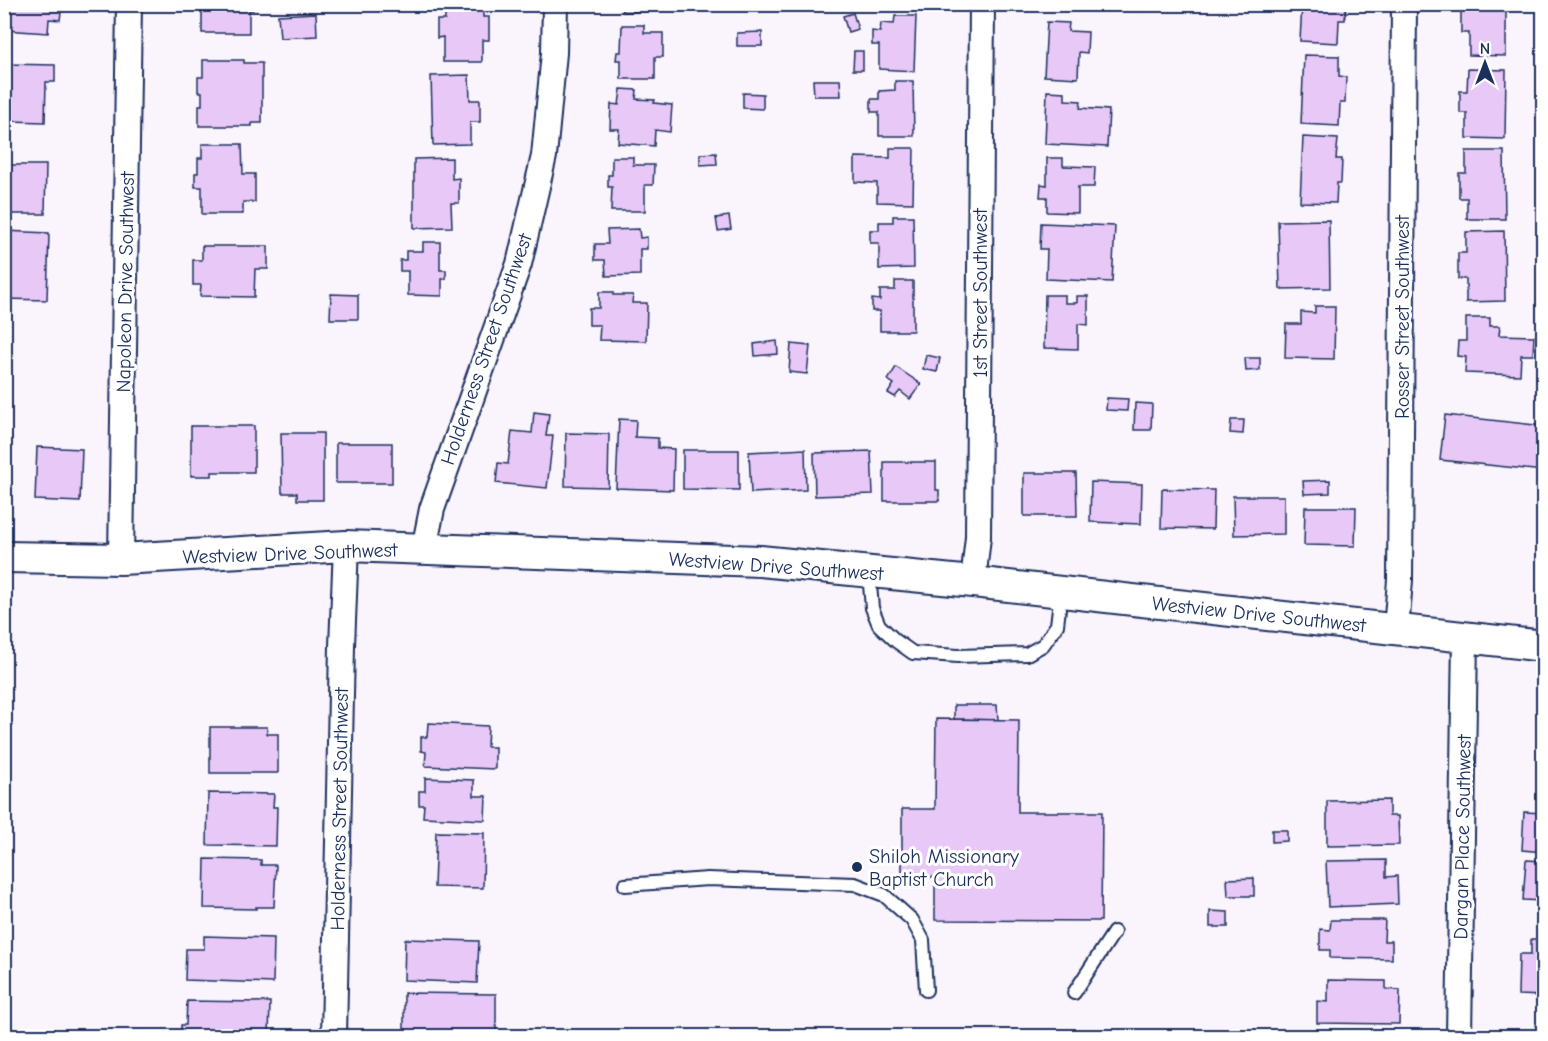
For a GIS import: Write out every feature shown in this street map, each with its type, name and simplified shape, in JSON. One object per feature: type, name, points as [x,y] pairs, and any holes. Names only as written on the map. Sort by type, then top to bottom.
[{"type":"street","name":"Napoleon Drive Southwest","points":[[121,559],[129,4]]},
{"type":"street","name":"Holderness Street Southwest","points":[[424,549],[432,509],[519,264],[544,156],[554,53],[555,4]]},
{"type":"street","name":"1st Street Southwest","points":[[973,582],[978,537],[982,4]]},
{"type":"street","name":"Rosser Street Southwest","points":[[1396,630],[1400,580],[1404,4]]},
{"type":"street","name":"Westview Drive Southwest","points":[[4,557],[121,559],[346,546],[760,561],[973,582],[1544,646]]},
{"type":"street","name":"Holderness Street Southwest","points":[[334,1036],[346,546]]},
{"type":"street","name":"Dargan Place Southwest","points":[[1459,1036],[1465,637]]},
{"type":"lane","points":[[869,571],[872,608],[879,625],[913,653],[958,656],[1027,654],[1043,645],[1057,625],[1061,592]]},
{"type":"lane","points":[[625,885],[708,879],[855,884],[884,895],[912,920],[923,940],[926,990]]},
{"type":"lane","points":[[1074,993],[1114,932]]},
{"type":"building","points":[[10,4],[62,4],[60,20],[49,19],[48,33],[4,30],[4,16],[9,16]]},
{"type":"building","points":[[202,4],[253,4],[253,10],[249,10],[249,33],[202,33]]},
{"type":"building","points":[[445,4],[483,4],[483,17],[489,17],[489,40],[482,40],[482,62],[443,62],[443,37],[437,38],[437,20],[445,20]]},
{"type":"building","points":[[622,4],[656,4],[656,11],[623,12]]},
{"type":"building","points":[[1047,4],[1081,4],[1081,10],[1047,7]]},
{"type":"building","points":[[1302,4],[1346,4],[1345,20],[1339,20],[1338,43],[1300,41]]},
{"type":"building","points":[[1467,4],[1506,4],[1506,56],[1469,55],[1469,33],[1461,33],[1461,9],[1467,9]]},
{"type":"building","points":[[316,13],[317,36],[280,38],[278,15]]},
{"type":"building","points":[[853,13],[858,29],[848,32],[843,16]]},
{"type":"building","points":[[895,16],[916,16],[914,71],[879,69],[879,45],[872,45],[872,31],[880,32],[881,23],[894,24]]},
{"type":"building","points":[[1047,22],[1069,23],[1068,31],[1088,32],[1087,53],[1079,52],[1078,78],[1044,76]]},
{"type":"building","points":[[622,25],[644,25],[644,33],[663,33],[663,57],[655,57],[655,79],[621,79],[621,60],[616,60],[617,52],[621,52]]},
{"type":"building","points":[[762,32],[762,46],[737,46],[737,33]]},
{"type":"building","points":[[854,51],[863,51],[863,70],[853,70]]},
{"type":"building","points":[[1304,55],[1339,56],[1339,76],[1346,77],[1345,103],[1340,103],[1339,126],[1301,124]]},
{"type":"building","points":[[203,60],[244,60],[244,63],[262,63],[262,123],[252,123],[252,126],[199,126],[199,105],[202,105],[202,92],[198,92],[198,77],[203,77]]},
{"type":"building","points":[[4,64],[55,65],[55,82],[46,82],[45,122],[8,121],[9,91],[4,91]]},
{"type":"building","points":[[1468,69],[1506,70],[1505,139],[1467,138],[1467,113],[1460,113],[1460,91],[1467,91]]},
{"type":"building","points":[[469,75],[470,100],[480,100],[480,122],[470,122],[470,144],[433,145],[431,76]]},
{"type":"building","points":[[813,80],[840,80],[841,96],[814,96]]},
{"type":"building","points":[[895,81],[913,81],[914,136],[879,136],[879,112],[871,112],[871,99],[879,99],[879,91],[895,90]]},
{"type":"building","points":[[621,89],[637,90],[636,99],[655,100],[654,103],[672,105],[670,132],[655,130],[654,146],[618,143],[619,129],[610,129],[611,104],[619,105]]},
{"type":"building","points":[[1047,91],[1065,92],[1065,100],[1081,101],[1080,108],[1109,110],[1107,147],[1045,144]]},
{"type":"building","points":[[743,93],[763,94],[763,109],[743,108]]},
{"type":"building","points":[[1303,137],[1338,139],[1336,159],[1342,159],[1341,183],[1337,183],[1336,203],[1300,202]]},
{"type":"building","points":[[202,144],[242,144],[243,174],[255,174],[255,202],[243,202],[243,214],[202,214],[202,187],[195,187],[195,173],[198,173],[198,158],[202,158]]},
{"type":"building","points":[[890,148],[914,148],[913,203],[877,202],[877,183],[855,182],[855,157],[890,158]]},
{"type":"building","points":[[1466,151],[1504,151],[1505,219],[1467,219],[1467,198],[1459,198],[1459,173],[1466,173]]},
{"type":"building","points":[[716,153],[717,164],[700,165],[700,154]]},
{"type":"building","points":[[612,157],[633,157],[633,165],[654,165],[653,185],[645,185],[645,211],[611,211],[612,187],[608,187],[608,175],[612,175]]},
{"type":"building","points":[[452,158],[452,179],[459,178],[459,203],[451,203],[452,227],[414,228],[414,159]]},
{"type":"building","points":[[1047,158],[1063,158],[1063,166],[1095,167],[1094,187],[1078,187],[1078,213],[1047,212],[1047,197],[1040,197],[1041,184],[1047,185]]},
{"type":"building","points":[[4,165],[46,165],[45,214],[4,214]]},
{"type":"building","points":[[729,216],[731,229],[718,231],[716,218]]},
{"type":"building","points":[[893,216],[913,216],[914,268],[879,269],[879,243],[870,243],[870,230],[879,230],[879,222],[893,222]]},
{"type":"building","points":[[1329,220],[1330,288],[1280,289],[1278,221]]},
{"type":"building","points":[[1041,223],[1115,226],[1112,282],[1046,279],[1047,249],[1040,249]]},
{"type":"building","points":[[639,229],[640,238],[647,237],[647,249],[640,249],[640,275],[606,276],[605,260],[595,260],[595,244],[608,244],[607,230]]},
{"type":"building","points":[[4,231],[49,233],[47,300],[5,299]]},
{"type":"building","points":[[1504,231],[1505,301],[1466,302],[1466,279],[1458,279],[1458,253],[1466,253],[1466,232]]},
{"type":"building","points":[[423,242],[440,242],[440,270],[446,270],[446,279],[442,279],[442,296],[408,295],[408,271],[400,271],[400,260],[406,260],[406,251],[423,251]]},
{"type":"building","points":[[202,246],[268,246],[268,269],[255,269],[254,297],[200,296],[201,285],[193,285],[193,260],[202,260]]},
{"type":"building","points":[[895,281],[913,281],[913,331],[880,331],[880,311],[872,311],[872,299],[880,300],[880,290],[895,290]]},
{"type":"building","points":[[599,292],[633,295],[632,303],[647,303],[646,341],[599,340],[600,325],[589,325],[589,308],[599,308]]},
{"type":"building","points":[[331,294],[358,295],[358,319],[330,319]]},
{"type":"building","points":[[1045,295],[1065,295],[1065,303],[1077,303],[1077,296],[1088,296],[1088,325],[1078,324],[1078,349],[1044,348]]},
{"type":"building","points":[[1315,306],[1335,306],[1334,359],[1285,358],[1286,324],[1301,324],[1301,312],[1315,313]]},
{"type":"building","points":[[1466,318],[1490,318],[1490,326],[1500,326],[1499,335],[1534,336],[1533,355],[1521,355],[1520,375],[1465,373],[1466,357],[1457,356],[1458,341],[1466,341]]},
{"type":"building","points":[[777,341],[778,354],[755,356],[754,344]]},
{"type":"building","points":[[791,344],[810,346],[807,374],[789,372]]},
{"type":"building","points":[[926,355],[940,358],[937,372],[923,369]]},
{"type":"building","points":[[1245,358],[1260,358],[1260,370],[1246,371]]},
{"type":"building","points":[[896,367],[921,384],[910,399],[900,391],[895,397],[888,393],[894,384],[888,380]]},
{"type":"building","points":[[1107,398],[1128,399],[1127,411],[1106,410]]},
{"type":"building","points":[[1135,403],[1152,404],[1151,430],[1134,430]]},
{"type":"building","points":[[534,412],[549,414],[546,436],[553,436],[547,488],[496,483],[498,463],[508,464],[512,431],[532,433]]},
{"type":"building","points":[[1445,415],[1544,426],[1544,471],[1440,460]]},
{"type":"building","points":[[619,419],[636,420],[635,437],[658,438],[658,448],[674,449],[673,490],[616,488]]},
{"type":"building","points":[[1231,420],[1244,420],[1243,434],[1230,433]]},
{"type":"building","points":[[191,426],[254,426],[254,472],[212,472],[212,476],[191,476]]},
{"type":"building","points":[[281,433],[323,433],[323,500],[297,500],[297,493],[282,493]]},
{"type":"building","points":[[566,433],[609,434],[608,487],[565,486]]},
{"type":"building","points":[[336,443],[392,443],[392,483],[336,483]]},
{"type":"building","points":[[37,447],[82,449],[80,502],[35,500]]},
{"type":"building","points":[[805,449],[806,490],[751,493],[749,452]]},
{"type":"building","points":[[683,450],[739,450],[739,490],[683,489]]},
{"type":"building","points":[[871,451],[873,494],[815,496],[814,453]]},
{"type":"building","points":[[884,462],[936,462],[936,490],[939,490],[939,501],[884,501]]},
{"type":"building","points":[[1024,473],[1076,473],[1077,516],[1024,516]]},
{"type":"building","points":[[1330,480],[1330,493],[1304,494],[1303,481]]},
{"type":"building","points":[[1091,482],[1142,484],[1141,524],[1090,522]]},
{"type":"building","points":[[1162,489],[1214,490],[1213,529],[1161,528]]},
{"type":"building","points":[[1233,496],[1284,496],[1284,534],[1234,535]]},
{"type":"building","points":[[1305,507],[1356,507],[1355,546],[1304,545]]},
{"type":"building","points":[[954,705],[997,705],[998,720],[954,719]]},
{"type":"building","points":[[936,719],[1019,720],[1018,812],[1102,812],[1101,921],[935,920],[935,877],[902,877],[902,809],[935,809]]},
{"type":"building","points":[[428,723],[488,726],[487,747],[495,747],[495,769],[425,766],[426,752],[421,751],[421,737],[427,737]]},
{"type":"building","points":[[210,727],[267,727],[267,734],[278,734],[278,773],[210,773]]},
{"type":"building","points":[[425,778],[474,780],[474,796],[486,796],[485,820],[423,817],[424,805],[419,805],[419,791],[425,791]]},
{"type":"building","points":[[208,793],[274,794],[273,807],[277,807],[276,846],[207,845]]},
{"type":"building","points":[[1389,800],[1389,816],[1398,816],[1399,845],[1327,846],[1327,801]]},
{"type":"building","points":[[1524,812],[1544,813],[1544,852],[1522,850]]},
{"type":"building","points":[[1272,830],[1287,830],[1287,841],[1272,842]]},
{"type":"building","points":[[436,832],[484,833],[483,888],[434,887]]},
{"type":"building","points":[[205,859],[261,860],[261,865],[276,865],[274,907],[204,908]]},
{"type":"building","points":[[1386,860],[1386,877],[1397,876],[1398,904],[1328,907],[1326,861]]},
{"type":"building","points":[[1526,860],[1544,861],[1544,901],[1523,900]]},
{"type":"building","points":[[1254,878],[1254,896],[1228,896],[1227,879]]},
{"type":"building","points":[[1210,911],[1228,912],[1228,927],[1210,927]]},
{"type":"building","points":[[1331,920],[1385,920],[1384,941],[1392,941],[1392,959],[1330,958],[1330,950],[1320,950],[1320,929],[1330,930]]},
{"type":"building","points":[[204,936],[274,938],[273,983],[185,980],[186,949],[204,949]]},
{"type":"building","points":[[405,939],[479,941],[477,983],[404,980]]},
{"type":"building","points":[[1531,939],[1544,939],[1544,996],[1518,995],[1519,954],[1531,954]]},
{"type":"building","points":[[1328,980],[1386,981],[1386,989],[1400,990],[1399,1024],[1317,1023],[1317,1001],[1328,1002]]},
{"type":"building","points":[[404,993],[496,994],[496,1036],[404,1036]]},
{"type":"building","points":[[187,1001],[270,1002],[269,1036],[181,1036],[181,1025],[186,1025]]},
{"type":"building","points":[[1381,1030],[1397,1031],[1397,1036],[1381,1036]]},
{"type":"place","name":"Shiloh Missionary Baptist Church","points":[[857,867]]}]
